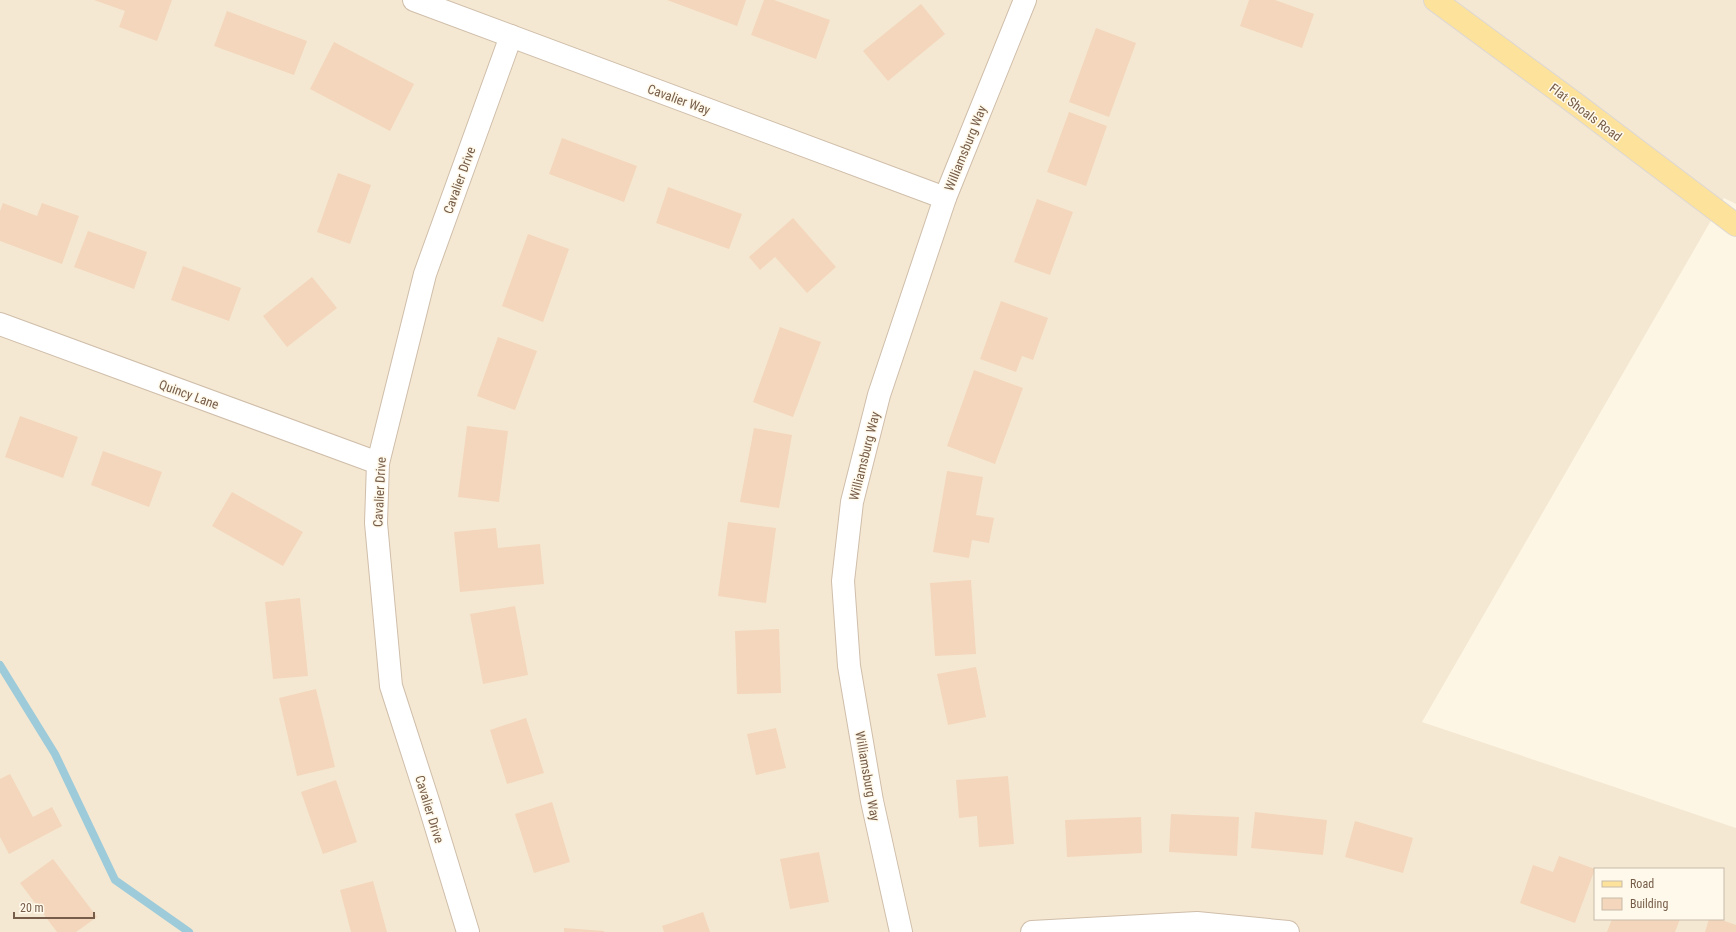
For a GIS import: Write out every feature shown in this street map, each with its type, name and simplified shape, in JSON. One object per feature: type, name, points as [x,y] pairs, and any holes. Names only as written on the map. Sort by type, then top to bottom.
[{"type":"main road","name":"Flat Shoals Road","points":[[1435,0],[1736,225]]},
{"type":"street","name":"Cavalier Way","points":[[414,0],[945,198]]},
{"type":"street","name":"Williamsburg Way","points":[[902,932],[872,801],[850,673],[843,581],[852,502],[879,395],[945,198],[1025,0]]},
{"type":"street","name":"Cavalier Drive","points":[[468,932],[429,804],[390,686],[376,523],[378,463],[425,274],[512,36]]},
{"type":"street","name":"Quincy Lane","points":[[0,324],[378,463]]},
{"type":"street","points":[[1032,932],[1197,923],[1288,932]]},
{"type":"shaded area","points":[[0,0],[1736,0],[1736,204],[1724,198],[1422,722],[1736,828],[1736,932],[0,932]]},
{"type":"building","points":[[94,0],[172,0],[157,41],[119,27],[125,11]]},
{"type":"building","points":[[667,0],[746,0],[737,26]]},
{"type":"building","points":[[764,0],[774,0],[830,20],[816,59],[751,35]]},
{"type":"building","points":[[1249,0],[1275,0],[1314,14],[1302,48],[1240,26]]},
{"type":"building","points":[[921,4],[945,34],[888,81],[863,51]]},
{"type":"building","points":[[227,11],[307,41],[294,75],[214,46]]},
{"type":"building","points":[[1096,28],[1136,43],[1109,117],[1069,102]]},
{"type":"building","points":[[334,42],[414,84],[390,131],[310,89]]},
{"type":"building","points":[[1069,112],[1107,126],[1086,186],[1047,172]]},
{"type":"building","points":[[562,138],[637,166],[624,202],[549,174]]},
{"type":"building","points":[[338,173],[371,185],[350,244],[317,232]]},
{"type":"building","points":[[668,187],[742,214],[729,249],[656,223]]},
{"type":"building","points":[[1037,199],[1073,212],[1050,275],[1014,262]]},
{"type":"building","points":[[3,203],[37,216],[42,203],[79,216],[62,264],[0,241],[0,211]]},
{"type":"building","points":[[793,218],[836,267],[807,293],[775,257],[760,270],[749,257]]},
{"type":"building","points":[[88,231],[147,252],[134,289],[74,267]]},
{"type":"building","points":[[528,234],[569,249],[543,322],[502,306]]},
{"type":"building","points":[[183,266],[241,288],[229,321],[171,300]]},
{"type":"building","points":[[312,277],[337,308],[287,347],[263,316]]},
{"type":"building","points":[[1001,301],[1048,318],[1033,360],[1022,356],[1016,372],[980,359]]},
{"type":"building","points":[[780,327],[821,342],[793,417],[753,402]]},
{"type":"building","points":[[498,337],[537,351],[515,410],[477,396]]},
{"type":"building","points":[[974,370],[1023,388],[995,464],[947,446]]},
{"type":"building","points":[[20,416],[78,437],[63,478],[5,457]]},
{"type":"building","points":[[467,426],[508,431],[499,502],[458,497]]},
{"type":"building","points":[[754,428],[792,435],[779,508],[740,502]]},
{"type":"building","points":[[103,451],[162,472],[149,507],[91,485]]},
{"type":"building","points":[[947,471],[983,477],[976,515],[994,518],[989,543],[972,540],[969,558],[933,552]]},
{"type":"building","points":[[232,492],[303,532],[283,566],[212,526]]},
{"type":"building","points":[[728,522],[776,528],[766,603],[718,596]]},
{"type":"building","points":[[496,528],[498,548],[540,544],[544,584],[460,592],[454,532]]},
{"type":"building","points":[[971,580],[976,654],[935,656],[930,583]]},
{"type":"building","points":[[300,598],[308,676],[273,679],[265,602]]},
{"type":"building","points":[[515,606],[528,675],[483,684],[470,614]]},
{"type":"building","points":[[779,629],[781,693],[737,694],[735,631]]},
{"type":"building","points":[[976,667],[986,717],[948,725],[937,674]]},
{"type":"building","points":[[316,689],[335,767],[297,776],[279,698]]},
{"type":"building","points":[[526,718],[544,773],[507,784],[490,730]]},
{"type":"building","points":[[776,728],[786,768],[756,775],[747,734]]},
{"type":"building","points":[[10,774],[33,817],[52,807],[62,826],[9,854],[0,837],[0,779]]},
{"type":"building","points":[[1008,776],[1014,844],[979,847],[977,816],[959,818],[956,780]]},
{"type":"building","points":[[336,780],[357,842],[323,854],[301,792]]},
{"type":"building","points":[[552,802],[570,862],[534,873],[515,814]]},
{"type":"building","points":[[1255,812],[1327,820],[1323,855],[1251,848]]},
{"type":"building","points":[[1171,814],[1239,817],[1237,856],[1169,852]]},
{"type":"building","points":[[1141,817],[1142,853],[1067,857],[1065,820]]},
{"type":"building","points":[[1355,821],[1413,838],[1403,873],[1345,857]]},
{"type":"building","points":[[819,852],[829,902],[790,909],[780,859]]},
{"type":"building","points":[[1559,856],[1594,869],[1575,923],[1520,903],[1533,865],[1553,872]]},
{"type":"building","points":[[53,859],[97,917],[76,932],[57,932],[20,883]]},
{"type":"building","points":[[373,881],[387,932],[351,932],[340,890]]},
{"type":"building","points":[[703,912],[710,932],[664,932],[662,926]]},
{"type":"building","points":[[1612,920],[1680,920],[1675,932],[1607,932]]},
{"type":"building","points":[[1709,920],[1722,920],[1736,925],[1736,932],[1705,932]]},
{"type":"building","points":[[564,928],[604,931],[604,932],[564,932]]},
{"type":"waterway","points":[[0,665],[55,754],[115,880],[189,932]]}]
